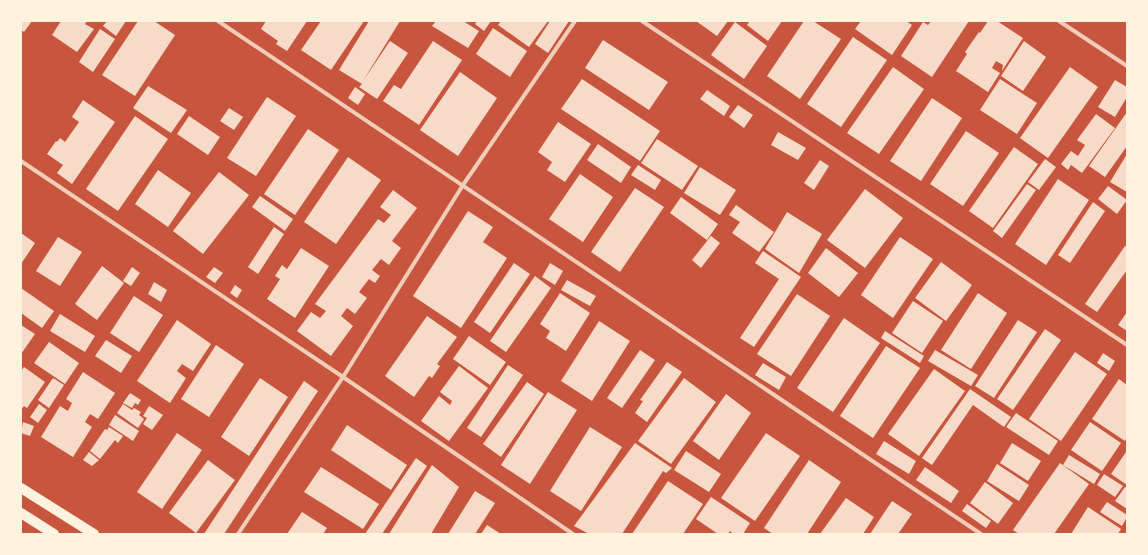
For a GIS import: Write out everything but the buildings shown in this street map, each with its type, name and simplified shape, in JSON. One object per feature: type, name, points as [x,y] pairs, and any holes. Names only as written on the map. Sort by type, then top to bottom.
[{"type":"main road","points":[[21,488],[94,534]]},
{"type":"main road","points":[[21,513],[54,534]]},
{"type":"street","points":[[218,21],[981,534]]},
{"type":"street","points":[[238,534],[343,377],[463,185],[575,21]]},
{"type":"street","points":[[642,21],[1127,345]]},
{"type":"street","points":[[1059,21],[1127,66]]},
{"type":"street","points":[[21,162],[343,377],[573,534]]}]
